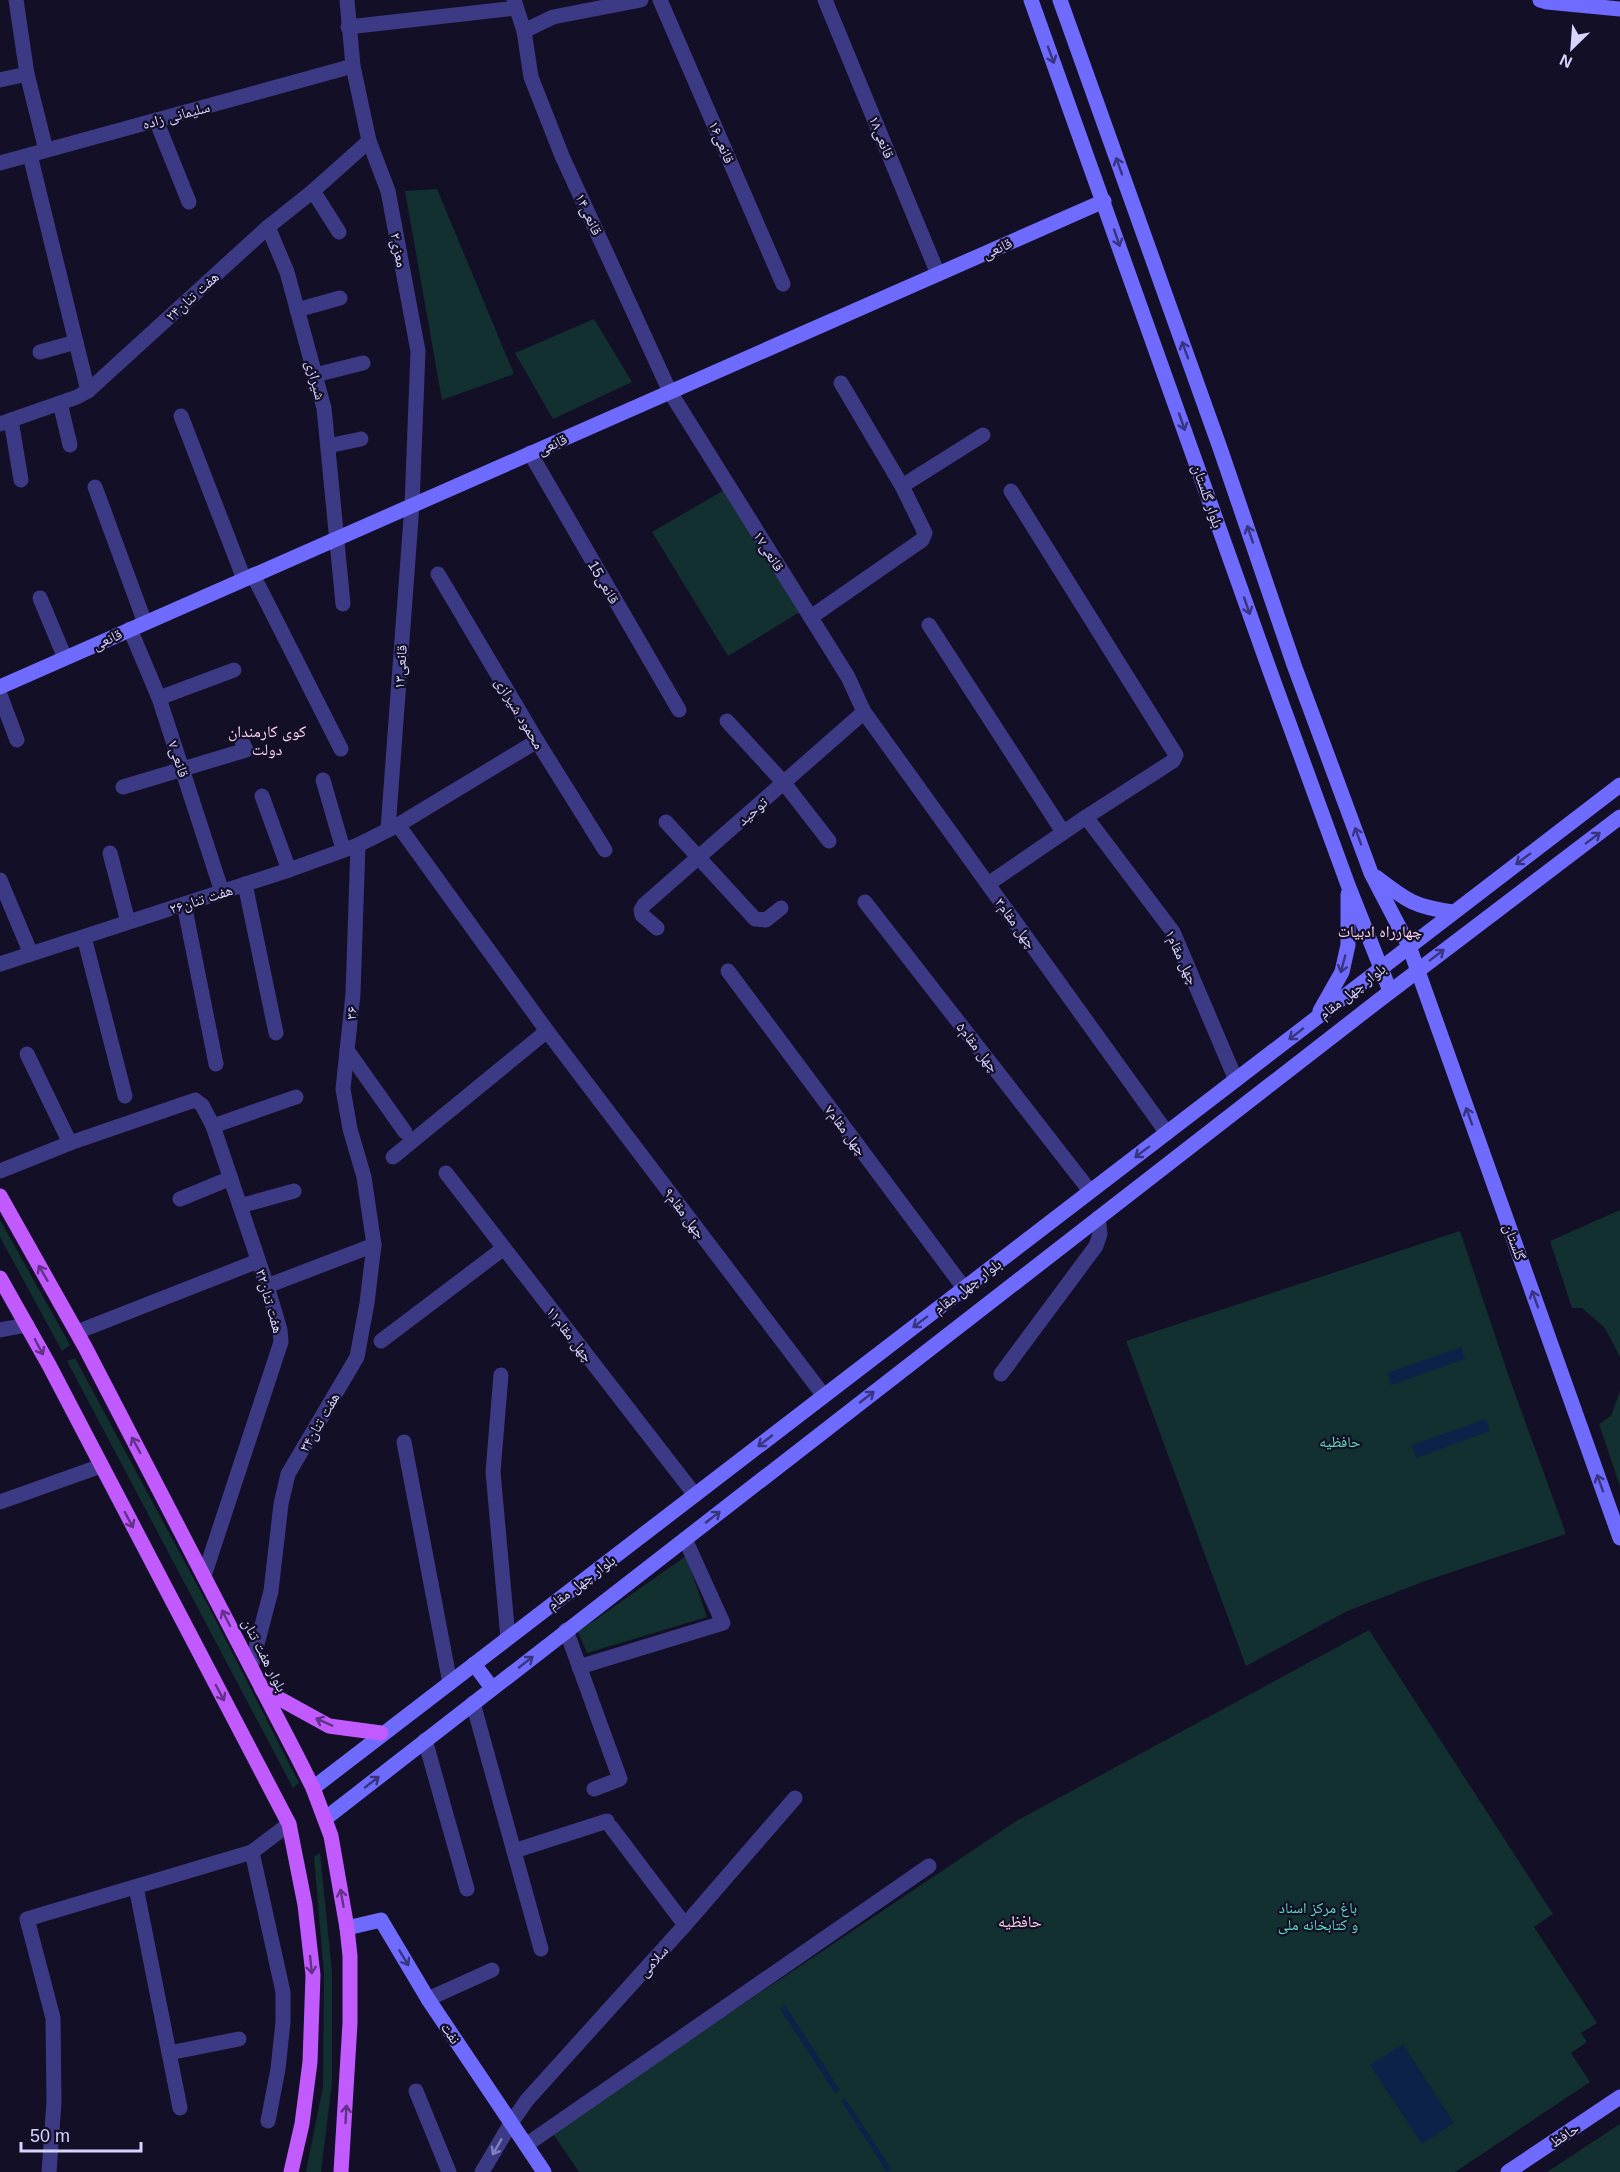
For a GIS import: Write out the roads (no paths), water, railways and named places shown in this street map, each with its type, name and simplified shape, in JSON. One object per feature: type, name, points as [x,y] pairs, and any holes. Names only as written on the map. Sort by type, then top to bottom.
[{"type":"main road","name":"بلوار گلستان","points":[[1031,0],[1271,674],[1348,885],[1390,991]]},
{"type":"main road","name":"بلوار گلستان","points":[[1060,0],[1220,448],[1294,665],[1371,873],[1409,946]]},
{"type":"main road","points":[[1545,1],[1620,9]]},
{"type":"main road","name":"قانعی","points":[[0,687],[1104,201]]},
{"type":"main road","points":[[1195,459],[1220,448]]},
{"type":"main road","points":[[1271,674],[1294,665]]},
{"type":"main road","name":"بلوار چهل مقام","points":[[313,1788],[381,1733],[450,1683],[1620,785]]},
{"type":"main road","name":"بلوار چهل مقام","points":[[326,1818],[1417,970],[1620,817]]},
{"type":"main road","points":[[1371,873],[1402,898],[1424,908],[1454,912]]},
{"type":"main road","points":[[1317,1017],[1342,972],[1348,945],[1348,885]]},
{"type":"main road","name":"گلستان","points":[[1409,946],[1620,1538]]},
{"type":"main road","points":[[1264,1058],[1278,1078]]},
{"type":"main road","name":"بلوار هفت تنان","points":[[0,1196],[77,1332],[313,1788],[326,1818],[331,1836],[350,1956],[350,2024],[341,2172]]},
{"type":"main road","points":[[0,1278],[27,1325],[289,1824],[305,1905],[313,1975],[310,2062],[302,2124],[291,2172]]},
{"type":"main road","points":[[474,1664],[492,1688]]},
{"type":"main road","points":[[262,1689],[329,1726],[381,1733]]},
{"type":"main road","name":"نفت","points":[[347,1928],[381,1920],[428,1999],[544,2172]]},
{"type":"main road","name":"حافظ","points":[[1508,2172],[1620,2097]]},
{"type":"street","points":[[16,0],[27,74],[46,150]]},
{"type":"street","name":"۲معزی","points":[[347,0],[353,66],[369,141],[388,191],[418,351],[411,505]]},
{"type":"street","points":[[524,31],[553,17],[641,0]]},
{"type":"street","name":"۱۶قانعی","points":[[660,0],[783,284]]},
{"type":"street","name":"۱۸قانعی","points":[[825,0],[938,274]]},
{"type":"street","points":[[348,27],[515,4]]},
{"type":"street","name":"۱۴قانعی","points":[[515,4],[524,31],[531,77],[562,156],[670,392]]},
{"type":"street","name":"سلیمانی زاده","points":[[0,163],[353,66]]},
{"type":"street","points":[[0,80],[27,74]]},
{"type":"street","points":[[156,120],[189,201]]},
{"type":"street","name":"هفت تنان۲۴","points":[[5,422],[88,391],[268,227],[369,141]]},
{"type":"street","points":[[30,155],[88,391]]},
{"type":"street","points":[[313,191],[339,232]]},
{"type":"street","name":"شیرازی","points":[[268,227],[287,272],[324,408],[343,604]]},
{"type":"street","points":[[297,310],[340,298]]},
{"type":"street","points":[[40,352],[76,342]]},
{"type":"street","points":[[315,375],[363,363]]},
{"type":"street","points":[[811,617],[922,540],[925,532],[902,486],[841,384]]},
{"type":"street","name":"۱۷قانعی","points":[[670,392],[848,677],[864,712]]},
{"type":"street","points":[[60,403],[70,445]]},
{"type":"street","points":[[181,416],[249,577],[341,749]]},
{"type":"street","points":[[5,422],[21,480]]},
{"type":"street","points":[[902,486],[983,435]]},
{"type":"street","points":[[328,446],[361,439]]},
{"type":"street","name":"15قانعی","points":[[530,453],[679,710]]},
{"type":"street","points":[[95,487],[145,623]]},
{"type":"street","points":[[988,884],[1173,761],[1176,755],[1011,491]]},
{"type":"street","name":"۱۳قانعی","points":[[393,827],[411,505]]},
{"type":"street","name":"محمود شیرازی","points":[[438,574],[605,850]]},
{"type":"street","points":[[40,598],[65,658]]},
{"type":"street","points":[[929,625],[1063,832]]},
{"type":"street","name":"۷قانعی","points":[[130,629],[159,698],[222,892]]},
{"type":"street","points":[[159,698],[234,670]]},
{"type":"street","points":[[0,695],[17,740]]},
{"type":"street","name":"توحید","points":[[657,928],[642,915],[645,905],[864,712]]},
{"type":"street","name":"چهل مقام۳","points":[[864,712],[1167,1133]]},
{"type":"street","points":[[727,721],[784,783],[829,841]]},
{"type":"street","points":[[123,787],[246,750],[242,739]]},
{"type":"street","name":"هفت تنان۲۶","points":[[0,964],[245,885],[350,847],[393,827],[537,741]]},
{"type":"street","name":"۳۶","points":[[323,780],[350,847],[353,994],[343,1089],[350,1129],[364,1177]]},
{"type":"street","points":[[262,796],[289,870]]},
{"type":"street","name":"چهل مقام۱","points":[[1086,817],[1173,932],[1236,1080]]},
{"type":"street","points":[[666,822],[755,919],[765,920],[781,908]]},
{"type":"street","name":"چهل مقام۹","points":[[393,827],[824,1396]]},
{"type":"street","points":[[110,853],[128,922]]},
{"type":"street","points":[[0,879],[6,910],[31,954]]},
{"type":"street","points":[[245,885],[276,1034]]},
{"type":"street","name":"چهل مقام۵","points":[[865,902],[1090,1191]]},
{"type":"street","points":[[184,904],[216,1064]]},
{"type":"street","points":[[84,937],[124,1096]]},
{"type":"street","name":"چهل مقام۷","points":[[728,971],[964,1288]]},
{"type":"street","points":[[393,1157],[547,1031]]},
{"type":"street","points":[[347,1050],[405,1132]]},
{"type":"street","points":[[0,1171],[70,1143],[27,1054]]},
{"type":"street","points":[[213,1126],[296,1097]]},
{"type":"street","name":"هفت تنان۳۲","points":[[70,1143],[195,1100],[202,1105],[213,1126],[267,1286],[280,1330],[279,1353],[204,1576]]},
{"type":"street","name":"چهل مقام۱۱","points":[[446,1173],[695,1495]]},
{"type":"street","name":"هفت تنان۳۴","points":[[251,1667],[271,1591],[281,1504],[288,1474],[357,1357],[374,1245],[364,1177]]},
{"type":"street","points":[[180,1199],[231,1178]]},
{"type":"street","points":[[240,1206],[294,1191]]},
{"type":"street","points":[[1001,1374],[1096,1246],[1100,1234],[1098,1218]]},
{"type":"street","points":[[267,1286],[374,1245]]},
{"type":"street","points":[[381,1341],[504,1248]]},
{"type":"street","points":[[77,1332],[258,1261]]},
{"type":"street","points":[[0,1330],[27,1325]]},
{"type":"street","points":[[501,1375],[493,1472],[508,1638]]},
{"type":"street","points":[[404,1442],[450,1683]]},
{"type":"street","points":[[0,1502],[101,1467]]},
{"type":"street","points":[[579,1667],[723,1623],[685,1539]]},
{"type":"street","points":[[567,1630],[620,1779],[594,1789]]},
{"type":"street","points":[[473,1703],[541,1949]]},
{"type":"street","points":[[425,1740],[467,1889]]},
{"type":"street","name":"سلامی","points":[[482,2172],[527,2100],[686,1925],[795,1798]]},
{"type":"street","points":[[49,2172],[54,2102],[53,2018],[27,1919],[252,1852],[289,1824]]},
{"type":"street","points":[[514,1851],[609,1824],[686,1925]]},
{"type":"street","points":[[252,1852],[283,1992],[283,2022],[278,2069],[268,2121]]},
{"type":"street","points":[[526,2145],[928,1866]]},
{"type":"street","points":[[136,1887],[180,2108]]},
{"type":"street","points":[[428,1999],[492,1970]]},
{"type":"street","points":[[169,2053],[239,2039]]},
{"type":"street","points":[[416,2091],[449,2172]]},
{"type":"water","points":[[1461,1347],[1465,1359],[1391,1385],[1387,1373]]},
{"type":"water","points":[[1486,1419],[1490,1431],[1416,1458],[1412,1445]]},
{"type":"water","points":[[785,2005],[840,2090],[835,2093],[780,2009]]},
{"type":"water","points":[[1403,2044],[1454,2123],[1422,2144],[1370,2065]]},
{"type":"water","points":[[845,2098],[891,2168],[887,2172],[841,2101]]},
{"type":"district","name":"کوی کارمندان دولت","points":[[267,740]]},
{"type":"district","name":"چهارراه ادبیات","points":[[1380,931]]},
{"type":"district","name":"حافظیه","points":[[1020,1921]]},
{"type":"park label","name":"باغ مرکز اسناد و کتابخانه ملی","points":[[1318,1916]]}]
